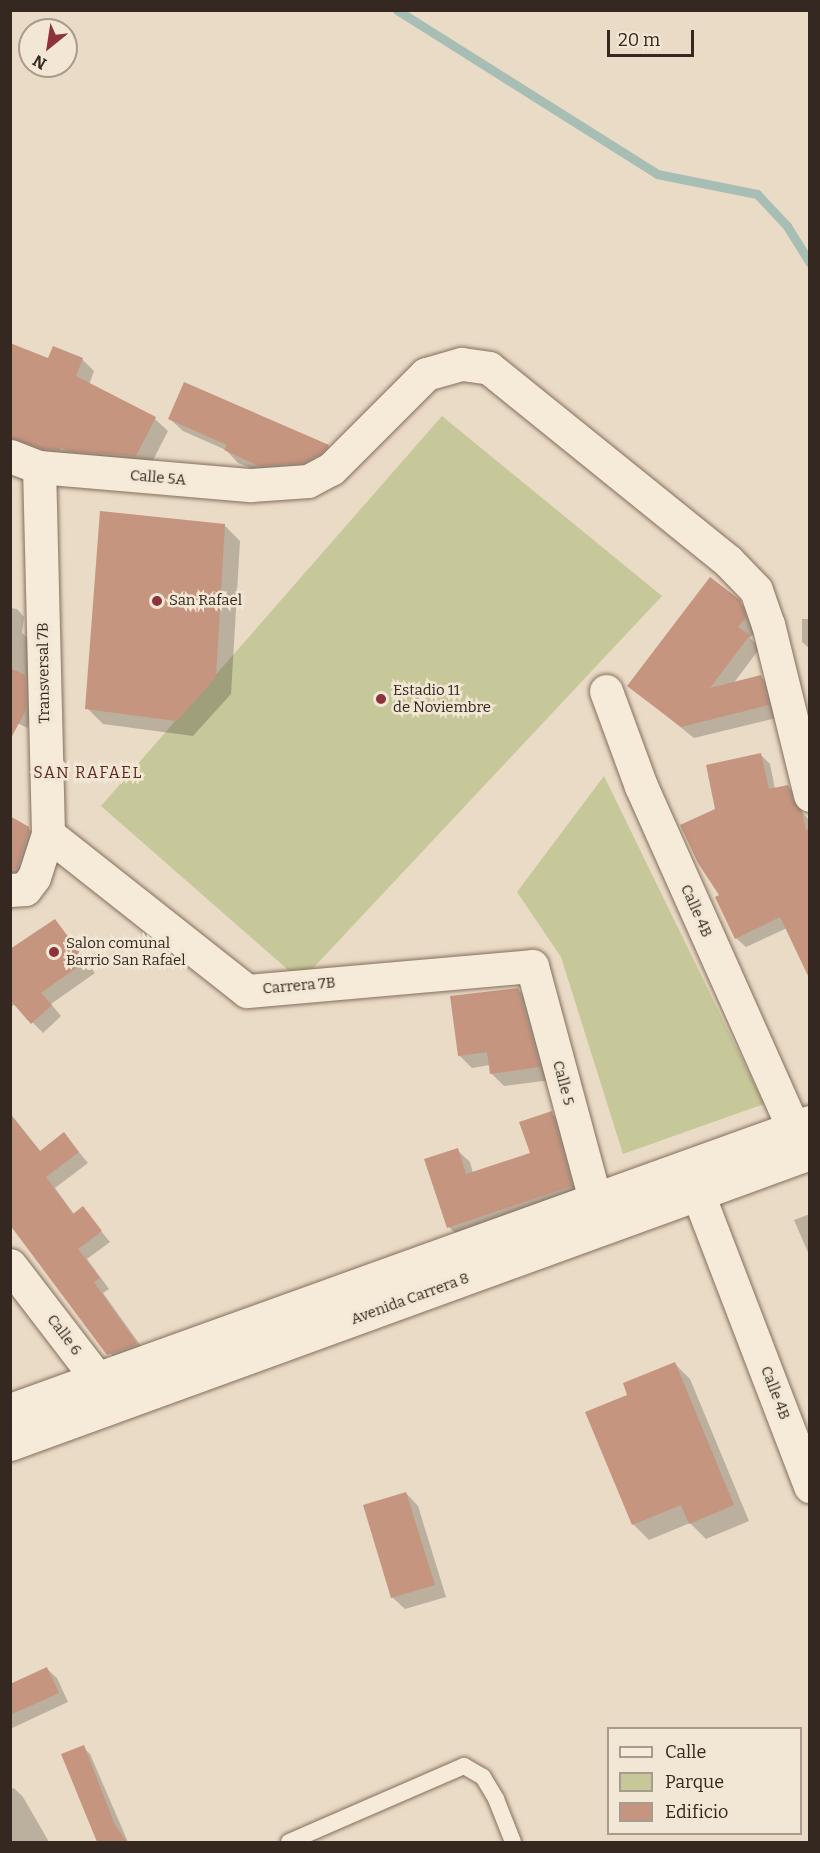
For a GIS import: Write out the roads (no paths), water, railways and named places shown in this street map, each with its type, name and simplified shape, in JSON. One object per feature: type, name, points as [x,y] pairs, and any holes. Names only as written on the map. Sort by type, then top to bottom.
[{"type":"street","name":"Calle 5A","points":[[25,462],[251,485],[308,480],[331,469],[426,374],[462,364],[489,368],[728,561],[756,590],[768,624],[810,795]]},
{"type":"street","name":"Transversal 7B","points":[[22,884],[48,834],[25,462]]},
{"type":"street","name":"Calle 4B","points":[[606,690],[641,786],[805,1145]]},
{"type":"street","name":"Carrera 7B","points":[[48,834],[247,991],[532,966]]},
{"type":"street","name":"Calle 5","points":[[532,966],[595,1199]]},
{"type":"street","name":"Avenida Carrera 8","points":[[10,1444],[112,1408],[693,1180],[805,1145]]},
{"type":"street","name":"Calle 4B","points":[[693,1180],[810,1486]]},
{"type":"street","name":"Avenida Carrera 8","points":[[10,1410],[96,1377],[595,1199],[693,1180]]},
{"type":"street","name":"Calle 6","points":[[10,1265],[96,1377],[112,1408]]},
{"type":"lane","points":[[289,1842],[464,1766],[483,1777],[496,1799],[513,1842]]},
{"type":"waterway","points":[[397,10],[657,174],[757,194],[787,226],[810,263]]},
{"type":"place","name":"San Rafael","points":[[157,601]]},
{"type":"place","name":"Estadio 11 de Noviembre","points":[[381,699]]},
{"type":"place","name":"Salon comunal Barrio San Rafael","points":[[54,952]]},
{"type":"district","name":"SAN RAFAEL","points":[[88,773]]}]
